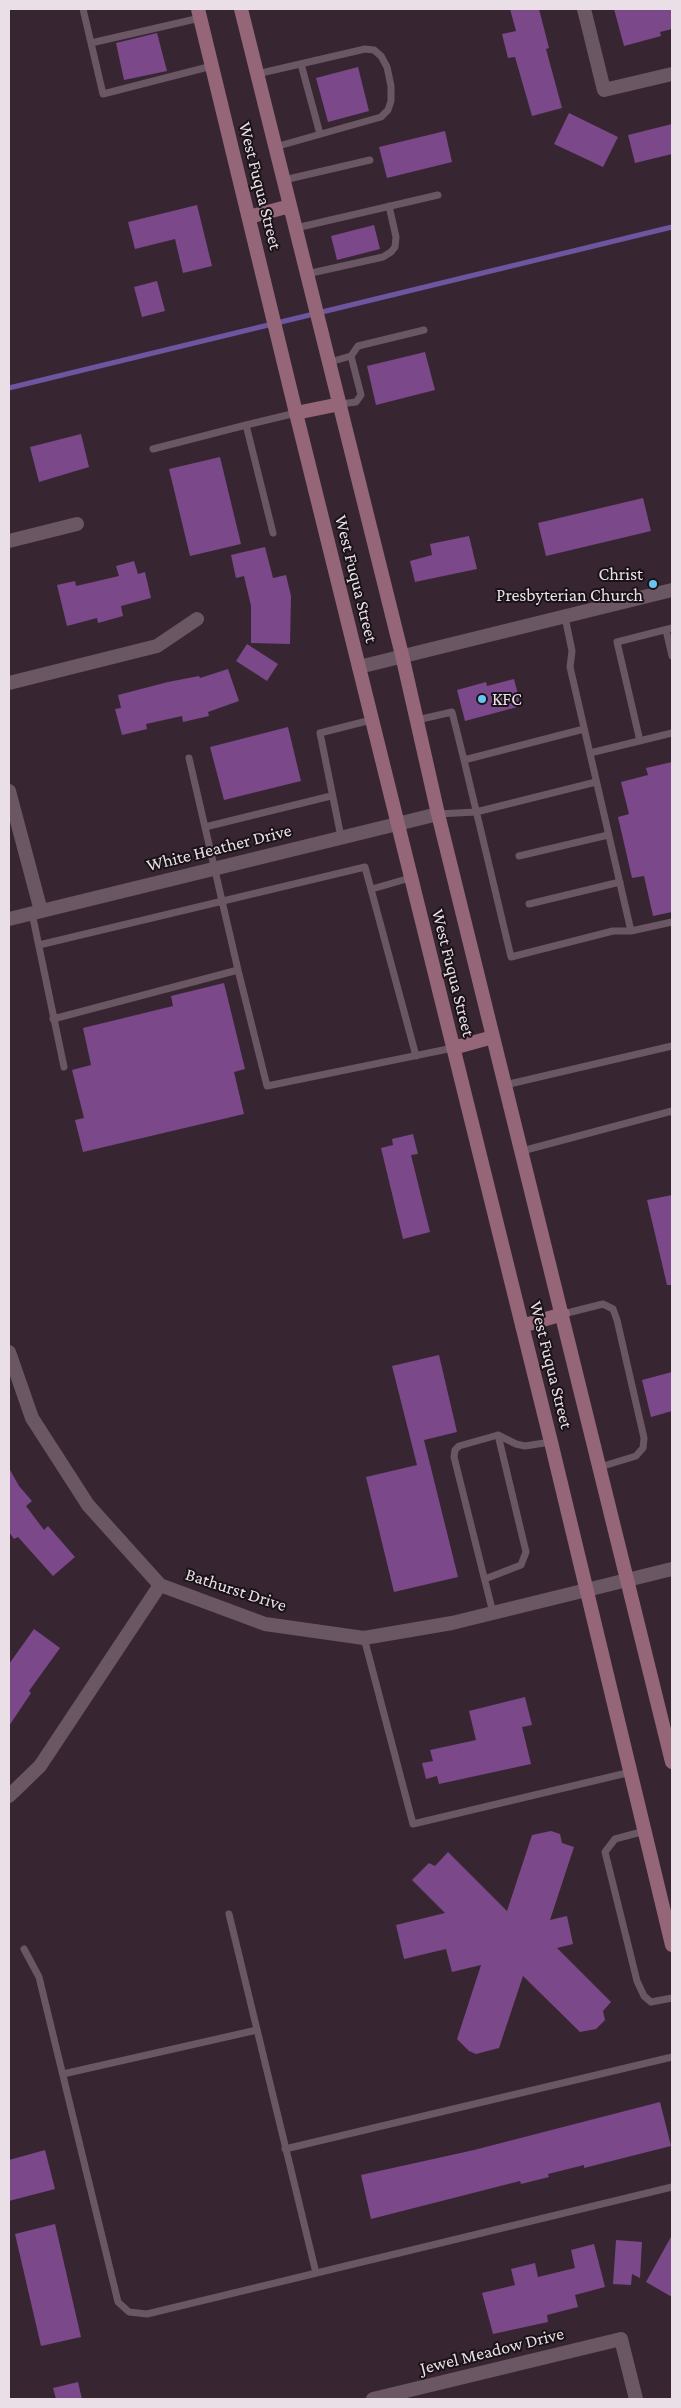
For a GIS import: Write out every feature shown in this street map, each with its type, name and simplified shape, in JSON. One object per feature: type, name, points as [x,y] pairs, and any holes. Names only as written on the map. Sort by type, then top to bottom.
[{"type":"main road","name":"West Fuqua Street","points":[[241,9],[330,362],[402,655],[438,814],[563,1314],[672,1762]]},
{"type":"main road","name":"West Fuqua Street","points":[[199,14],[371,720],[551,1442],[672,1945]]},
{"type":"main road","points":[[249,217],[290,206]]},
{"type":"main road","points":[[296,413],[340,404]]},
{"type":"main road","points":[[452,1048],[493,1037]]},
{"type":"main road","points":[[522,1326],[563,1314]]},
{"type":"street","points":[[584,9],[604,90],[672,74]]},
{"type":"street","points":[[9,542],[77,524]]},
{"type":"street","points":[[359,667],[672,590]]},
{"type":"street","points":[[9,683],[157,646],[197,619]]},
{"type":"street","points":[[9,791],[37,912]]},
{"type":"street","name":"White Heather Drive","points":[[9,919],[438,814]]},
{"type":"street","points":[[9,1352],[32,1418],[83,1497],[160,1585]]},
{"type":"street","name":"Bathurst Drive","points":[[9,1796],[40,1766],[160,1585],[266,1624],[364,1638],[452,1623],[672,1569]]},
{"type":"street","name":"Jewel Meadow Drive","points":[[373,2399],[621,2339],[636,2399]]},
{"type":"lane","points":[[83,9],[103,94],[212,66]]},
{"type":"lane","points":[[91,43],[199,14]]},
{"type":"lane","points":[[257,74],[365,49],[374,50],[381,56],[387,67],[391,86],[391,101],[388,110],[381,117],[275,147]]},
{"type":"lane","points":[[301,64],[320,134]]},
{"type":"lane","points":[[284,180],[370,160]]},
{"type":"lane","points":[[296,228],[438,194]]},
{"type":"lane","points":[[307,274],[383,256],[391,252],[396,247],[396,237],[389,206]]},
{"type":"lane","points":[[330,362],[351,356],[358,346],[424,330]]},
{"type":"lane","points":[[340,404],[356,402],[361,395],[351,356]]},
{"type":"lane","points":[[154,449],[296,413]]},
{"type":"lane","points":[[246,425],[273,534]]},
{"type":"lane","points":[[565,617],[572,651],[570,666],[631,931]]},
{"type":"lane","points":[[640,741],[616,642],[669,629],[672,656]]},
{"type":"lane","points":[[417,720],[452,712],[511,957],[613,931],[631,931],[672,922]]},
{"type":"lane","points":[[341,837],[331,796],[320,733],[371,720]]},
{"type":"lane","points":[[464,760],[584,729]]},
{"type":"lane","points":[[590,753],[672,733]]},
{"type":"lane","points":[[189,758],[215,868],[221,902],[267,1086],[452,1048]]},
{"type":"lane","points":[[438,814],[476,812],[596,782]]},
{"type":"lane","points":[[205,827],[331,796]]},
{"type":"lane","points":[[519,856],[608,835]]},
{"type":"lane","points":[[39,945],[366,867],[416,1056]]},
{"type":"lane","points":[[372,889],[410,878]]},
{"type":"lane","points":[[529,904],[620,882]]},
{"type":"lane","points":[[37,912],[39,945],[64,1067]]},
{"type":"lane","points":[[53,1020],[238,970]]},
{"type":"lane","points":[[505,1085],[672,1046]]},
{"type":"lane","points":[[522,1151],[672,1110]]},
{"type":"lane","points":[[563,1314],[603,1304],[613,1309],[617,1320],[644,1438],[643,1448],[636,1456],[600,1467]]},
{"type":"lane","points":[[485,1579],[522,1565],[526,1552],[498,1435]]},
{"type":"lane","points":[[493,1613],[454,1457],[455,1450],[459,1446],[498,1435],[516,1444],[525,1446],[551,1442]]},
{"type":"lane","points":[[364,1638],[413,1824],[631,1772]]},
{"type":"lane","points":[[645,1831],[615,1838],[605,1852],[637,1981],[644,1996],[651,2002],[672,1998]]},
{"type":"lane","points":[[229,1914],[316,2273]]},
{"type":"lane","points":[[24,1949],[39,1977],[118,2302],[129,2312],[147,2314],[672,2187]]},
{"type":"lane","points":[[63,2074],[257,2030]]},
{"type":"lane","points":[[285,2149],[672,2058]]},
{"type":"building","points":[[510,9],[539,9],[549,48],[546,49],[562,108],[532,116],[515,57],[508,58],[502,34],[516,31]]},
{"type":"building","points":[[614,9],[672,9],[672,29],[660,32],[661,36],[624,46]]},
{"type":"building","points":[[157,33],[167,71],[124,80],[116,43]]},
{"type":"building","points":[[358,67],[369,111],[328,122],[316,78]]},
{"type":"building","points":[[569,113],[618,137],[603,167],[554,144]]},
{"type":"building","points":[[672,124],[672,154],[635,163],[628,135]]},
{"type":"building","points":[[445,131],[452,162],[387,178],[379,147]]},
{"type":"building","points":[[197,205],[212,266],[183,273],[175,239],[135,249],[128,222]]},
{"type":"building","points":[[374,225],[380,249],[337,260],[331,236]]},
{"type":"building","points":[[157,281],[165,311],[142,317],[134,287]]},
{"type":"building","points":[[425,352],[435,390],[376,405],[367,366]]},
{"type":"building","points":[[81,434],[89,467],[39,482],[30,447]]},
{"type":"building","points":[[220,457],[241,544],[190,556],[169,469]]},
{"type":"building","points":[[643,498],[651,531],[546,556],[538,523]]},
{"type":"building","points":[[469,536],[477,569],[415,582],[410,561],[432,555],[430,544]]},
{"type":"building","points":[[265,547],[273,578],[286,575],[291,596],[290,644],[251,643],[251,606],[244,576],[236,578],[231,555]]},
{"type":"building","points":[[134,561],[138,574],[145,572],[151,598],[121,606],[123,616],[98,623],[97,618],[67,626],[57,585],[75,581],[76,586],[119,576],[116,566]]},
{"type":"building","points":[[247,644],[278,664],[267,681],[236,661]]},
{"type":"building","points":[[228,669],[239,701],[208,712],[209,716],[183,722],[182,716],[146,724],[147,729],[122,735],[115,709],[121,708],[118,695],[168,682],[199,676],[200,678]]},
{"type":"building","points":[[514,679],[521,706],[465,721],[457,690],[486,682],[487,686]]},
{"type":"building","points":[[288,727],[301,781],[224,800],[210,747]]},
{"type":"building","points":[[672,762],[672,912],[653,916],[644,876],[632,878],[618,817],[629,814],[621,782],[648,775],[646,768]]},
{"type":"building","points":[[224,983],[245,1069],[234,1072],[244,1114],[83,1152],[75,1120],[84,1118],[72,1070],[91,1065],[83,1028],[173,1006],[171,996]]},
{"type":"building","points":[[413,1134],[418,1154],[411,1155],[430,1232],[403,1239],[381,1148],[393,1145],[392,1139]]},
{"type":"building","points":[[672,1195],[672,1285],[667,1285],[647,1200]]},
{"type":"building","points":[[439,1355],[457,1432],[424,1440],[458,1577],[394,1592],[366,1477],[417,1465],[392,1366]]},
{"type":"building","points":[[672,1372],[672,1411],[651,1417],[642,1380]]},
{"type":"building","points":[[9,1468],[19,1486],[32,1501],[26,1506],[44,1530],[48,1526],[75,1557],[53,1576],[18,1537],[14,1539],[9,1532]]},
{"type":"building","points":[[34,1629],[60,1648],[29,1691],[31,1693],[9,1726],[9,1664]]},
{"type":"building","points":[[525,1697],[532,1725],[522,1727],[531,1764],[439,1784],[437,1776],[426,1779],[422,1763],[433,1761],[430,1750],[476,1740],[469,1711]]},
{"type":"building","points":[[551,1831],[560,1834],[562,1843],[574,1847],[550,1920],[567,1916],[573,1944],[557,1948],[611,2002],[603,2011],[605,2020],[596,2029],[580,2032],[523,1976],[499,2048],[476,2054],[469,2051],[457,2039],[481,1965],[452,1972],[446,1949],[404,1959],[396,1925],[445,1913],[412,1880],[429,1863],[435,1866],[448,1852],[507,1911],[532,1835]]},
{"type":"building","points":[[660,2102],[671,2146],[584,2168],[584,2165],[548,2174],[549,2177],[521,2184],[520,2181],[371,2219],[361,2175],[474,2150]]},
{"type":"building","points":[[45,2150],[55,2189],[9,2201],[9,2160]]},
{"type":"building","points":[[55,2224],[81,2337],[41,2346],[15,2234]]},
{"type":"building","points":[[672,2235],[672,2297],[646,2282]]},
{"type":"building","points":[[616,2240],[642,2242],[640,2278],[632,2274],[631,2285],[613,2284]]},
{"type":"building","points":[[594,2244],[605,2287],[575,2295],[578,2307],[547,2315],[548,2322],[493,2334],[482,2293],[515,2285],[511,2269],[535,2263],[538,2277],[575,2268],[571,2250]]},
{"type":"building","points":[[78,2382],[82,2399],[56,2399],[53,2388]]},
{"type":"waterway","points":[[9,388],[672,227]]},
{"type":"place","name":"Christ Presbyterian Church","points":[[653,584]]},
{"type":"place","name":"KFC","points":[[482,699]]}]
